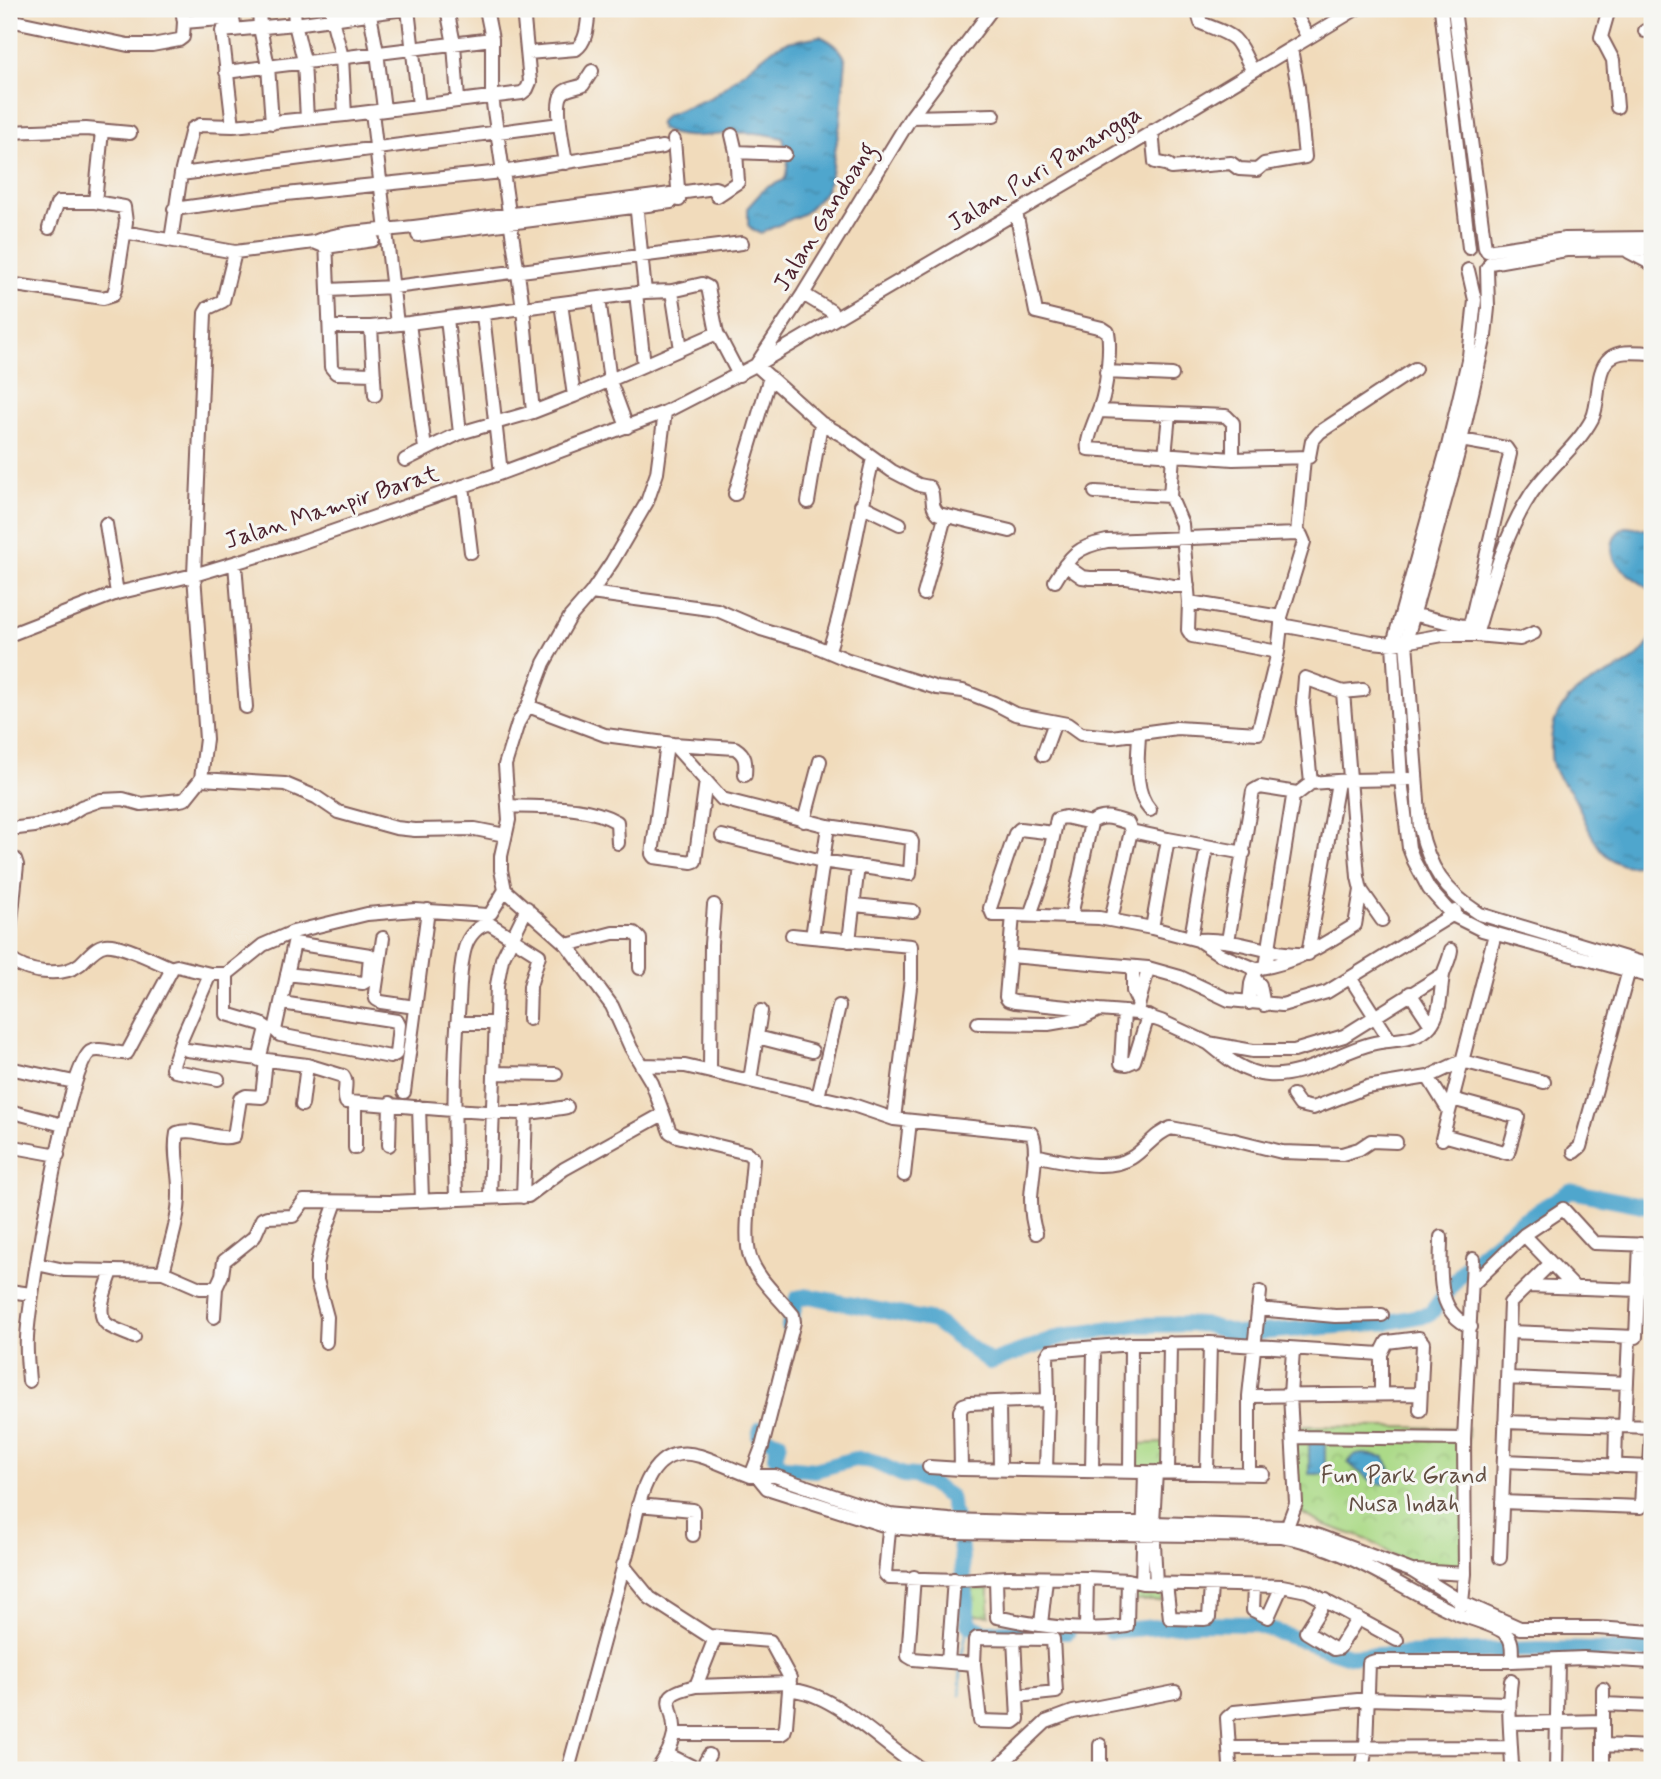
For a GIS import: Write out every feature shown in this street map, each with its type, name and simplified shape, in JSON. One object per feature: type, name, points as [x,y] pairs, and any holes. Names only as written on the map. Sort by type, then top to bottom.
[{"type":"street","points":[[259,9],[268,66],[272,123]]},
{"type":"street","points":[[294,9],[304,61],[307,119]]},
{"type":"street","points":[[233,126],[220,33],[223,30],[295,24],[332,14],[406,9],[414,49],[419,104]]},
{"type":"street","points":[[447,9],[454,44],[458,100]]},
{"type":"street","points":[[486,9],[492,39],[492,97],[523,308],[533,412]]},
{"type":"street","points":[[171,240],[181,174],[194,127],[272,123],[526,91],[530,82],[523,9]]},
{"type":"street","points":[[528,52],[580,47],[584,42],[589,9]]},
{"type":"street","name":"Jalan Gandoang","points":[[665,412],[756,365],[803,294],[911,117],[992,9]]},
{"type":"street","points":[[1197,9],[1201,23],[1220,29],[1237,40],[1252,70]]},
{"type":"street","points":[[1293,9],[1308,38]]},
{"type":"street","name":"Jalan Puri Panangga","points":[[756,365],[1356,9]]},
{"type":"street","points":[[1441,9],[1469,248],[1464,257],[1475,300],[1474,328],[1456,445],[1400,643],[1401,779],[1406,832],[1414,861],[1429,889],[1452,915],[1495,934],[1652,977]]},
{"type":"street","points":[[1454,9],[1487,258],[1488,308],[1485,336],[1412,614],[1400,643],[1420,827],[1429,860],[1441,881],[1462,902],[1480,914],[1652,966]]},
{"type":"street","points":[[1609,9],[1601,37],[1613,60],[1617,107]]},
{"type":"street","points":[[369,11],[377,52],[377,147],[387,234],[394,287],[425,449]]},
{"type":"street","points":[[332,14],[342,57],[345,115]]},
{"type":"street","points":[[9,20],[128,45],[152,45],[178,40],[183,37],[183,15],[233,18],[235,30]]},
{"type":"street","points":[[226,72],[492,39]]},
{"type":"street","points":[[1152,131],[1155,162],[1169,165],[1171,168],[1231,163],[1239,169],[1257,170],[1264,163],[1305,157],[1298,87],[1290,49]]},
{"type":"street","points":[[566,163],[560,124],[560,97],[565,90],[583,85],[592,71]]},
{"type":"street","points":[[911,117],[994,115]]},
{"type":"street","points":[[181,174],[560,124]]},
{"type":"street","points":[[95,202],[102,131]]},
{"type":"street","points":[[9,132],[130,133]]},
{"type":"street","points":[[124,232],[235,252],[636,203],[716,188],[723,191],[738,182],[732,135]]},
{"type":"street","points":[[174,209],[276,195],[502,172],[669,144],[679,197]]},
{"type":"street","points":[[736,152],[785,154]]},
{"type":"street","points":[[9,284],[109,298],[117,287],[124,232],[124,207],[95,202],[59,202],[49,228]]},
{"type":"street","points":[[636,203],[644,365]]},
{"type":"street","points":[[1016,212],[1036,312],[1105,330],[1109,338],[1099,411],[1087,443],[1088,449],[1233,459],[1304,458],[1310,456],[1312,441],[1320,432],[1415,369]]},
{"type":"street","points":[[1469,248],[1474,246],[1487,258],[1620,244],[1652,238]]},
{"type":"street","points":[[322,242],[329,290],[333,370],[336,373],[374,374]]},
{"type":"street","points":[[329,290],[394,287],[742,243]]},
{"type":"street","points":[[1620,244],[1652,249]]},
{"type":"street","points":[[1620,244],[1652,264]]},
{"type":"street","points":[[9,829],[62,819],[81,807],[101,800],[123,799],[141,804],[185,799],[201,779],[206,739],[194,575],[205,313],[208,308],[223,301],[235,252]]},
{"type":"street","points":[[1468,270],[1478,273],[1487,258]]},
{"type":"street","points":[[330,327],[371,327],[483,315],[702,285],[708,286],[717,333],[739,375]]},
{"type":"street","points":[[671,291],[681,349]]},
{"type":"street","points":[[803,294],[831,311]]},
{"type":"street","points":[[599,298],[610,380],[627,427]]},
{"type":"street","points":[[561,303],[574,396]]},
{"type":"street","points":[[483,315],[501,473]]},
{"type":"street","points":[[447,319],[460,433]]},
{"type":"street","points":[[371,327],[374,395]]},
{"type":"street","points":[[405,460],[460,433],[533,412],[574,396],[717,333]]},
{"type":"street","points":[[1476,635],[1500,558],[1531,495],[1580,438],[1594,415],[1607,361],[1624,353],[1652,353]]},
{"type":"street","points":[[756,365],[821,423],[857,445],[873,459],[919,485],[929,487],[934,510],[945,517],[1010,531]]},
{"type":"street","points":[[1106,372],[1172,375]]},
{"type":"street","points":[[735,494],[770,377]]},
{"type":"street","points":[[1099,411],[1229,417],[1233,423],[1233,459]]},
{"type":"street","points":[[665,412],[657,473],[647,502],[591,593],[570,617],[544,663],[528,706],[518,723],[505,765],[509,820],[501,870],[505,890],[566,945],[612,1006],[640,1065],[652,1083],[670,1132],[747,1153],[753,1158],[748,1242],[750,1258],[793,1315],[794,1322],[754,1476]]},
{"type":"street","name":"Jalan Mampir Barat","points":[[9,635],[117,593],[235,563],[463,486],[665,412]]},
{"type":"street","points":[[1169,414],[1170,496],[1182,524],[1184,537],[1189,602],[1188,630],[1192,636],[1278,652]]},
{"type":"street","points":[[808,502],[821,423]]},
{"type":"street","points":[[1412,614],[1463,625],[1469,625],[1471,621],[1510,454],[1506,448],[1456,445]]},
{"type":"street","points":[[1297,534],[1304,458]]},
{"type":"street","points":[[828,650],[849,578],[861,505],[873,459]]},
{"type":"street","points":[[463,486],[471,552]]},
{"type":"street","points":[[1095,492],[1170,496]]},
{"type":"street","points":[[861,505],[900,524]]},
{"type":"street","points":[[924,594],[945,517]]},
{"type":"street","points":[[106,524],[117,593]]},
{"type":"street","points":[[591,593],[717,610],[761,629],[828,650],[848,660],[937,688],[963,691],[1015,714],[1067,724],[1081,734],[1100,737],[1139,735],[1162,728],[1258,733],[1278,652],[1281,621],[1304,542],[1301,535],[1107,541],[1076,550],[1055,580]]},
{"type":"street","points":[[235,563],[246,707]]},
{"type":"street","points":[[1065,565],[1082,577],[1127,578],[1188,586]]},
{"type":"street","points":[[1189,602],[1372,642],[1400,643],[1443,635],[1520,639],[1534,634]]},
{"type":"street","points":[[1311,783],[1303,703],[1305,678],[1343,692],[1363,690]]},
{"type":"street","points":[[1343,692],[1344,781],[1361,890],[1355,925]]},
{"type":"street","points":[[528,706],[606,735],[670,744],[735,748],[742,752],[745,759],[745,775]]},
{"type":"street","points":[[1043,755],[1055,722]]},
{"type":"street","points":[[1139,735],[1142,801],[1150,810]]},
{"type":"street","points":[[670,744],[652,855],[654,857],[695,861],[706,781]]},
{"type":"street","points":[[670,744],[722,799],[804,821],[912,839],[910,874],[822,862],[722,836]]},
{"type":"street","points":[[804,821],[820,761]]},
{"type":"street","points":[[201,779],[285,784],[316,797],[338,812],[396,828],[475,829],[505,835]]},
{"type":"street","points":[[1249,1003],[1251,984],[1269,951],[1292,802],[1297,793],[1311,783],[1416,779]]},
{"type":"street","points":[[1308,954],[1344,781]]},
{"type":"street","points":[[1228,942],[1254,789],[1260,787],[1297,793]]},
{"type":"street","points":[[509,806],[569,809],[609,818],[617,822],[618,843]]},
{"type":"street","points":[[1030,915],[1043,879],[1056,821],[1060,816],[1091,823]]},
{"type":"street","points":[[1072,916],[1091,823],[1105,817],[1128,823],[1131,831],[1111,920]]},
{"type":"street","points":[[812,937],[828,826]]},
{"type":"street","points":[[1054,833],[1020,829],[1015,834],[990,912],[993,915],[1072,916],[1111,920],[1195,939],[1211,939],[1269,951],[1308,954]]},
{"type":"street","points":[[1131,831],[1244,853]]},
{"type":"street","points":[[1152,928],[1168,839]]},
{"type":"street","points":[[1195,939],[1207,847]]},
{"type":"street","points":[[9,857],[15,859],[17,865],[9,940]]},
{"type":"street","points":[[849,941],[858,866]]},
{"type":"street","points":[[9,958],[30,968],[51,973],[71,969],[97,948],[112,945],[172,968],[177,966],[210,974],[227,974],[263,946],[367,914],[428,910],[487,915],[505,890]]},
{"type":"street","points":[[1195,939],[1219,954],[1259,971],[1308,954],[1355,925],[1379,915],[1361,890]]},
{"type":"street","points":[[1011,956],[1147,968],[1180,977],[1229,1000],[1282,1005],[1327,992],[1352,979],[1452,915],[1462,902]]},
{"type":"street","points":[[710,1071],[710,944],[714,905]]},
{"type":"street","points":[[855,905],[914,911]]},
{"type":"street","points":[[490,1197],[497,985],[502,959],[527,908]]},
{"type":"street","points":[[404,1092],[428,910]]},
{"type":"street","points":[[1013,915],[1006,997],[1008,1000],[1099,1010],[1137,1011],[1208,1043],[1254,1051],[1294,1051],[1344,1036],[1443,974]]},
{"type":"street","points":[[456,1198],[454,1111],[457,1023],[465,947],[477,928],[483,924],[490,924],[538,955],[530,986],[529,1019]]},
{"type":"street","points":[[566,945],[613,933],[634,933],[640,939],[640,968]]},
{"type":"street","points":[[1428,1077],[1451,1105],[1518,1117],[1508,1153],[1443,1137],[1451,1105],[1462,1061],[1495,934]]},
{"type":"street","points":[[792,935],[911,946],[911,979],[894,1119]]},
{"type":"street","points":[[287,974],[363,983],[368,980],[371,967],[372,957],[368,954],[293,937]]},
{"type":"street","points":[[282,1003],[397,1021],[399,1025],[396,1054],[390,1057],[280,1035],[275,1030],[293,937]]},
{"type":"street","points":[[383,938],[376,999],[415,1007]]},
{"type":"street","points":[[1208,1043],[1226,1058],[1255,1074],[1270,1076],[1302,1070],[1359,1046],[1410,1038],[1431,1025],[1441,998],[1443,974],[1451,950]]},
{"type":"street","points":[[1133,967],[1133,991],[1137,1011]]},
{"type":"street","points":[[29,1381],[26,1341],[31,1294],[63,1125],[74,1082],[92,1051],[127,1053],[172,968]]},
{"type":"street","points":[[1137,1011],[1144,992],[1147,968]]},
{"type":"street","points":[[1574,1152],[1580,1147],[1629,970]]},
{"type":"street","points":[[1259,971],[1264,1005]]},
{"type":"street","points":[[210,974],[184,1032],[172,1068],[175,1071],[218,1079]]},
{"type":"street","points":[[163,1272],[174,1234],[179,1193],[175,1153],[177,1133],[182,1131],[228,1138],[234,1136],[240,1099],[246,1096],[262,1097],[267,1033],[265,1026],[227,1014],[227,974]]},
{"type":"street","points":[[1352,979],[1390,1040]]},
{"type":"street","points":[[1410,993],[1431,1025]]},
{"type":"street","points":[[818,1097],[839,1006]]},
{"type":"street","points":[[978,1023],[1048,1024],[1083,1018],[1099,1010]]},
{"type":"street","points":[[750,1080],[761,1011]]},
{"type":"street","points":[[457,1023],[495,1023]]},
{"type":"street","points":[[757,1037],[812,1051]]},
{"type":"street","points":[[187,1050],[307,1065],[344,1077],[344,1101],[355,1103],[390,1103],[454,1111],[526,1113],[567,1107]]},
{"type":"street","points":[[1293,1095],[1300,1105],[1313,1108],[1367,1087],[1428,1077],[1462,1061],[1544,1082]]},
{"type":"street","points":[[302,1105],[307,1065]]},
{"type":"street","points":[[640,1065],[685,1066],[710,1071],[818,1097],[894,1119],[1031,1133],[1034,1137],[1032,1221],[1036,1233]]},
{"type":"street","points":[[9,1068],[74,1082]]},
{"type":"street","points":[[494,1073],[556,1074]]},
{"type":"street","points":[[355,1103],[355,1148]]},
{"type":"street","points":[[389,1144],[390,1103]]},
{"type":"street","points":[[419,1107],[422,1200]]},
{"type":"street","points":[[523,1197],[526,1113]]},
{"type":"street","points":[[214,1317],[216,1288],[224,1261],[254,1237],[262,1219],[267,1216],[293,1216],[304,1201],[422,1200],[531,1195],[564,1169],[663,1114]]},
{"type":"street","points":[[10,1116],[63,1125]]},
{"type":"street","points":[[904,1175],[910,1121]]},
{"type":"street","points":[[1034,1155],[1078,1164],[1122,1163],[1162,1132],[1171,1129],[1230,1139],[1282,1152],[1342,1154],[1359,1149],[1370,1141],[1396,1142]]},
{"type":"street","points":[[9,1146],[58,1155]]},
{"type":"street","points":[[326,1342],[327,1317],[317,1280],[317,1264],[336,1202]]},
{"type":"street","points":[[1472,1285],[1524,1235],[1563,1209],[1594,1243],[1646,1245],[1636,1337],[1509,1332]]},
{"type":"street","points":[[1524,1235],[1575,1288]]},
{"type":"street","points":[[1441,1237],[1443,1297],[1458,1322],[1471,1327]]},
{"type":"street","points":[[1500,1558],[1510,1303],[1551,1263]]},
{"type":"street","points":[[37,1264],[64,1270],[163,1272],[200,1288],[216,1288]]},
{"type":"street","points":[[1459,1607],[1465,1574],[1464,1439],[1473,1264]]},
{"type":"street","points":[[112,1271],[101,1309],[102,1318],[108,1325],[134,1337]]},
{"type":"street","points":[[1528,1286],[1639,1290]]},
{"type":"street","points":[[9,1290],[31,1294]]},
{"type":"street","points":[[1249,1472],[1249,1396],[1260,1292]]},
{"type":"street","points":[[1258,1308],[1335,1316],[1382,1315]]},
{"type":"street","points":[[1046,1470],[1048,1353],[1131,1344],[1210,1343],[1254,1337],[1293,1350],[1381,1354]]},
{"type":"street","points":[[1615,1466],[1627,1383],[1629,1337]]},
{"type":"street","points":[[1381,1394],[1381,1354],[1387,1342],[1422,1340],[1420,1410]]},
{"type":"street","points":[[1142,1584],[1170,1343]]},
{"type":"street","points":[[1207,1472],[1210,1343]]},
{"type":"street","points":[[1130,1471],[1131,1344]]},
{"type":"street","points":[[1091,1471],[1094,1347]]},
{"type":"street","points":[[1287,1527],[1296,1503],[1290,1395],[1293,1350]]},
{"type":"street","points":[[1507,1378],[1627,1383]]},
{"type":"street","points":[[1249,1396],[1420,1394]]},
{"type":"street","points":[[961,1469],[961,1408],[969,1403],[1048,1401]]},
{"type":"street","points":[[999,1403],[1000,1469]]},
{"type":"street","points":[[1504,1461],[1650,1467],[1652,1427],[1506,1422]]},
{"type":"street","points":[[1293,1437],[1464,1439]]},
{"type":"street","points":[[568,1770],[638,1505],[652,1471],[672,1456],[698,1456],[754,1476],[771,1474],[890,1521],[1048,1529],[1287,1527],[1319,1536],[1412,1571],[1459,1607]]},
{"type":"street","points":[[929,1467],[1263,1474]]},
{"type":"street","points":[[1503,1502],[1641,1507],[1643,1467]]},
{"type":"street","points":[[638,1505],[693,1510],[693,1535]]},
{"type":"street","points":[[890,1521],[886,1577],[962,1580],[1087,1578],[1128,1580],[1142,1584],[1282,1586],[1307,1591],[1397,1640]]},
{"type":"street","points":[[1149,1529],[1169,1617],[1209,1618],[1212,1585]]},
{"type":"street","points":[[1149,1529],[1282,1536],[1302,1540],[1354,1558],[1508,1632],[1520,1628],[1597,1628],[1652,1632]]},
{"type":"street","points":[[623,1565],[650,1598],[715,1637],[770,1641],[790,1678],[786,1726],[785,1732],[781,1734],[674,1734]]},
{"type":"street","points":[[1412,1571],[1465,1574]]},
{"type":"street","points":[[914,1577],[908,1656],[913,1659],[975,1664]]},
{"type":"street","points":[[996,1578],[997,1618],[1053,1628],[1127,1626],[1128,1580]]},
{"type":"street","points":[[1086,1628],[1087,1578]]},
{"type":"street","points":[[1041,1624],[1046,1579]]},
{"type":"street","points":[[948,1662],[962,1580]]},
{"type":"street","points":[[1254,1586],[1253,1610],[1268,1617],[1282,1586]]},
{"type":"street","points":[[1326,1600],[1306,1632],[1334,1649],[1339,1648],[1358,1618]]},
{"type":"street","points":[[1508,1632],[1512,1659]]},
{"type":"street","points":[[696,1686],[715,1637]]},
{"type":"street","points":[[1014,1638],[1017,1721],[979,1721],[975,1639],[1014,1638],[1054,1640],[1056,1692],[1017,1696]]},
{"type":"street","points":[[1362,1770],[1366,1747],[1369,1663],[1584,1658],[1652,1662]]},
{"type":"street","points":[[1556,1770],[1558,1660]]},
{"type":"street","points":[[1511,1681],[1508,1703],[1512,1766]]},
{"type":"street","points":[[657,1770],[667,1754],[674,1734],[668,1702],[671,1695],[677,1690],[696,1686],[790,1687],[807,1692],[856,1720],[901,1757],[923,1770]]},
{"type":"street","points":[[1603,1689],[1603,1762]]},
{"type":"street","points":[[995,1770],[1046,1721],[1073,1712],[1175,1692]]},
{"type":"street","points":[[1230,1765],[1227,1718],[1234,1712],[1368,1699],[1508,1703]]},
{"type":"street","points":[[1603,1704],[1652,1706]]},
{"type":"street","points":[[1511,1723],[1603,1721]]},
{"type":"street","points":[[1100,1745],[1100,1770]]},
{"type":"street","points":[[1603,1745],[1652,1746]]},
{"type":"street","points":[[1229,1748],[1511,1746]]},
{"type":"street","points":[[667,1754],[700,1770],[709,1755]]},
{"type":"green space","name":"Fun Park Grand Nusa Indah","points":[[1295,1426],[1468,1428],[1464,1566],[1412,1566],[1368,1540],[1303,1514],[1296,1503]]},
{"type":"green space","points":[[1164,1443],[1164,1469],[1135,1467],[1136,1444]]},
{"type":"green space","points":[[1133,1585],[1163,1586],[1162,1601],[1132,1601]]},
{"type":"green space","points":[[973,1589],[989,1589],[989,1616],[972,1615]]},
{"type":"water","points":[[820,36],[835,45],[846,60],[840,124],[830,179],[825,192],[805,213],[761,233],[754,231],[748,225],[748,207],[765,188],[784,180],[786,176],[788,161],[783,138],[750,133],[680,135],[661,129],[659,123],[666,115],[712,97],[774,48],[787,42]]},
{"type":"water","points":[[1626,527],[1652,530],[1652,591],[1616,562],[1612,547],[1615,537]]},
{"type":"water","points":[[1652,636],[1652,857],[1640,864],[1628,866],[1610,859],[1595,842],[1572,794],[1554,769],[1551,742],[1556,719],[1566,702],[1596,680],[1629,663],[1642,651]]},
{"type":"water","points":[[1309,1441],[1325,1441],[1325,1474],[1309,1474]]},
{"type":"water","points":[[1354,1455],[1384,1457],[1394,1476],[1384,1484],[1372,1483],[1348,1462]]},
{"type":"waterway","points":[[789,1326],[797,1298],[809,1296],[934,1321],[990,1362],[1064,1336],[1139,1325],[1202,1324],[1238,1334],[1389,1322],[1430,1314],[1466,1267],[1520,1222],[1570,1191],[1652,1207]]},
{"type":"waterway","points":[[761,1429],[759,1436],[779,1442],[775,1456],[779,1464],[786,1467],[815,1470],[855,1459],[872,1461],[903,1475],[915,1476],[950,1497],[960,1541],[968,1624],[984,1632],[1068,1632]]},
{"type":"waterway","points":[[1111,1631],[1200,1623],[1253,1624],[1349,1656],[1539,1649],[1652,1651]]},
{"type":"waterway","points":[[961,1659],[968,1624]]},
{"type":"waterway","points":[[960,1695],[961,1667]]}]
